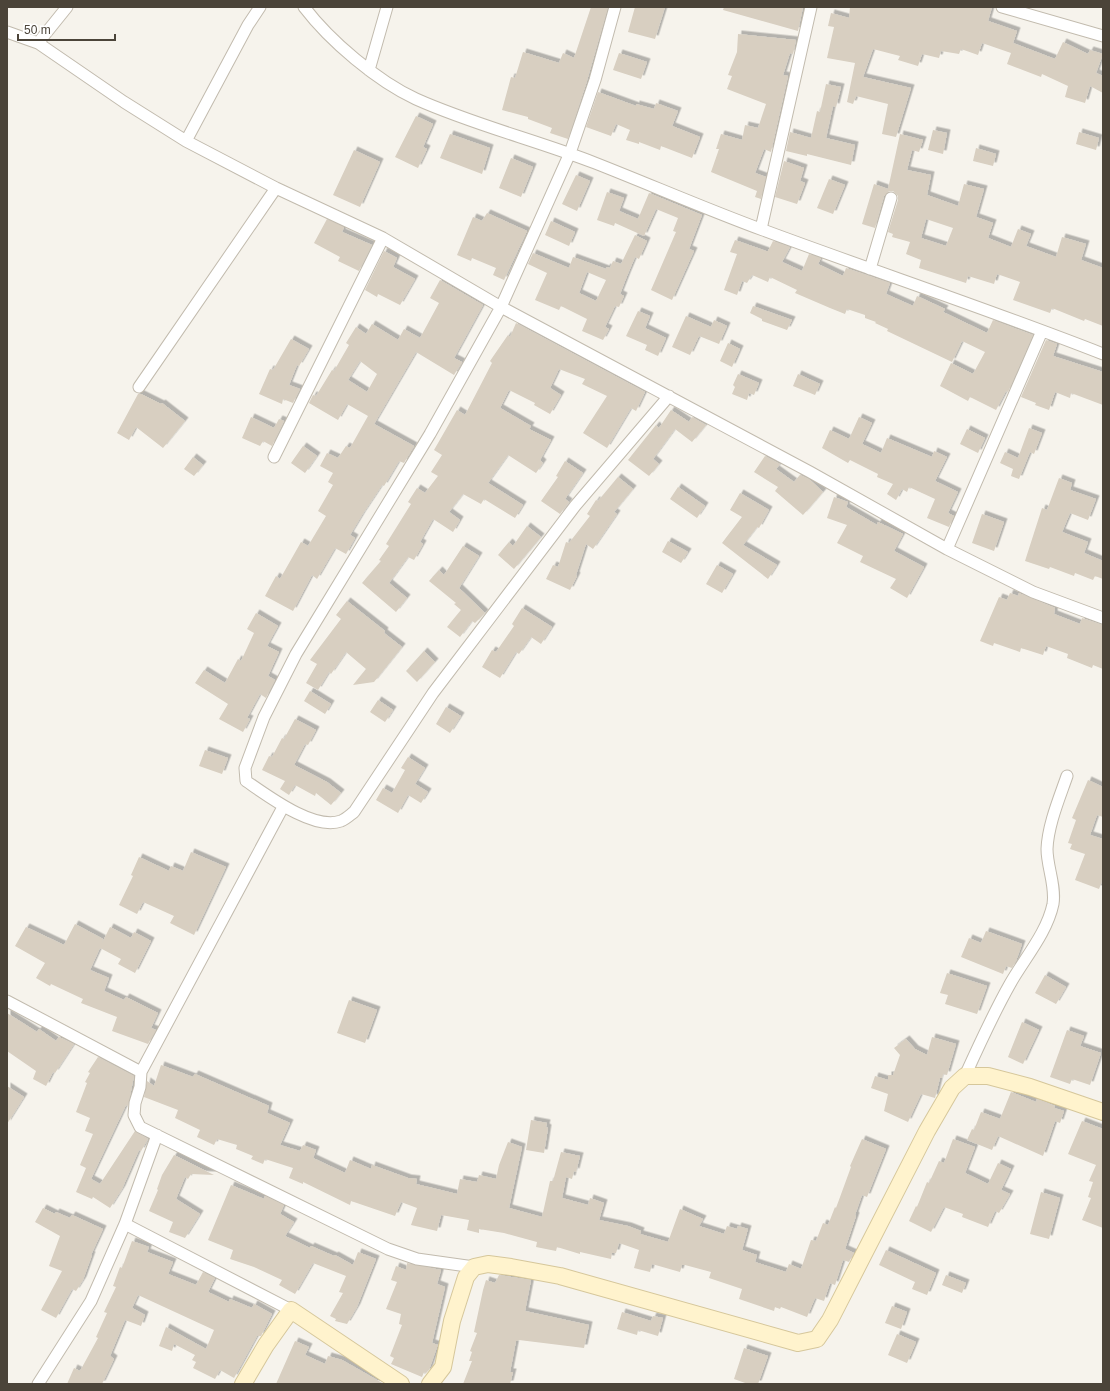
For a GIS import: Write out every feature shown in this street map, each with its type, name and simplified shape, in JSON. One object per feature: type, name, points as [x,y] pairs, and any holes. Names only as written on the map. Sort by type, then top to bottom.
[{"type":"street","points":[[38,43],[68,7]]},
{"type":"street","points":[[186,141],[248,25],[260,7]]},
{"type":"street","points":[[304,7],[315,21],[369,70],[414,98],[463,117],[570,153],[761,229],[1103,354]]},
{"type":"street","points":[[369,70],[387,7]]},
{"type":"street","points":[[615,7],[595,80],[570,153],[501,307],[430,434],[296,654],[264,718],[245,768],[246,782],[283,807],[318,822],[341,821],[354,812],[433,693],[575,506],[669,396]]},
{"type":"street","points":[[761,229],[811,7]]},
{"type":"street","points":[[1002,7],[1103,36]]},
{"type":"street","points":[[7,32],[38,43],[124,102],[186,141],[276,188],[383,238],[501,307],[669,396],[947,549],[1033,592],[1103,618]]},
{"type":"street","points":[[139,387],[276,188]]},
{"type":"street","points":[[870,269],[891,198]]},
{"type":"street","points":[[274,457],[383,238]]},
{"type":"street","points":[[947,549],[1042,331]]},
{"type":"street","points":[[283,807],[141,1072],[140,1087],[135,1103],[134,1115],[140,1127],[388,1249],[417,1259],[474,1267],[488,1264],[560,1276],[798,1343],[817,1339],[830,1320],[927,1131],[952,1088],[965,1076],[982,1038],[1010,984],[1043,929],[1053,903],[1051,874],[1047,850],[1053,818],[1066,776]]},
{"type":"street","points":[[7,1001],[141,1072]]},
{"type":"street","points":[[965,1076],[988,1076],[1030,1087],[1103,1112]]},
{"type":"street","points":[[38,1384],[91,1300],[125,1224],[157,1135]]},
{"type":"street","points":[[125,1224],[291,1310],[401,1384]]},
{"type":"street","points":[[430,1384],[443,1367],[452,1321],[466,1277],[474,1267]]},
{"type":"street","points":[[243,1384],[266,1345],[291,1310]]},
{"type":"building","points":[[591,7],[608,7],[586,84],[568,139],[550,133],[552,128],[528,119],[528,117],[502,110],[511,77],[515,78],[523,52],[559,63],[563,53],[574,58]]},
{"type":"building","points":[[635,7],[665,7],[655,39],[628,32]]},
{"type":"building","points":[[724,7],[803,7],[798,31],[723,10]]},
{"type":"building","points":[[850,7],[992,7],[988,21],[1017,31],[1013,43],[1055,59],[1063,42],[1088,54],[1090,50],[1103,54],[1096,73],[1103,76],[1103,93],[1090,86],[1085,103],[1065,97],[1068,86],[1042,74],[1041,77],[1007,64],[1011,53],[982,43],[978,55],[961,49],[959,54],[941,51],[939,58],[922,54],[918,66],[898,60],[900,56],[873,49],[863,77],[911,88],[896,137],[882,134],[888,104],[856,96],[853,104],[847,102],[855,63],[827,58],[834,27],[828,26],[831,13],[849,18]]},
{"type":"building","points":[[738,34],[796,40],[793,54],[790,53],[783,75],[788,76],[771,152],[764,149],[755,173],[766,177],[761,199],[755,197],[757,191],[711,172],[719,149],[716,149],[721,134],[742,140],[745,125],[758,128],[766,104],[727,89],[732,76],[728,75],[737,52]]},
{"type":"building","points":[[619,53],[647,62],[641,79],[613,70]]},
{"type":"building","points":[[826,84],[841,87],[836,107],[833,106],[826,138],[855,145],[851,165],[807,154],[807,156],[786,151],[790,132],[811,138],[817,111],[820,112]]},
{"type":"building","points":[[598,92],[636,106],[636,104],[654,109],[656,103],[678,111],[672,126],[700,137],[692,158],[661,146],[660,150],[639,142],[639,144],[626,140],[630,130],[616,124],[611,136],[586,127]]},
{"type":"building","points":[[416,116],[433,124],[423,147],[427,149],[418,168],[395,157]]},
{"type":"building","points":[[933,130],[947,133],[943,154],[928,150]]},
{"type":"building","points":[[1079,132],[1099,138],[1096,150],[1076,144]]},
{"type":"building","points":[[450,134],[490,148],[482,174],[440,158]]},
{"type":"building","points":[[900,134],[923,140],[919,152],[912,150],[907,170],[931,175],[927,195],[958,206],[964,184],[984,189],[976,217],[993,223],[988,238],[1011,247],[1018,229],[1031,234],[1026,246],[1056,257],[1062,237],[1086,244],[1081,260],[1103,268],[1103,326],[1085,319],[1084,321],[1052,308],[1050,313],[1013,300],[1020,282],[997,274],[994,284],[968,276],[966,283],[919,268],[921,260],[906,254],[910,242],[892,237],[893,234],[888,232],[898,200],[898,196],[893,191],[889,191],[884,196],[875,228],[862,224],[874,184],[888,189]],"holes":[[[926,219],[953,228],[946,246],[921,238]]]},
{"type":"building","points":[[976,148],[996,154],[993,166],[973,161]]},
{"type":"building","points":[[354,150],[380,162],[360,207],[333,195]]},
{"type":"building","points":[[511,158],[533,167],[521,197],[499,188]]},
{"type":"building","points":[[784,161],[804,168],[800,181],[805,183],[797,204],[775,197]]},
{"type":"building","points":[[576,175],[590,181],[577,211],[562,204]]},
{"type":"building","points":[[829,179],[845,185],[833,214],[817,208]]},
{"type":"building","points":[[607,192],[624,198],[619,211],[638,219],[649,193],[702,215],[689,249],[694,251],[672,300],[651,290],[676,232],[673,231],[678,218],[656,209],[644,236],[615,223],[614,226],[597,220]]},
{"type":"building","points":[[487,213],[527,231],[504,280],[493,275],[496,268],[472,258],[471,261],[457,255],[473,217],[482,221]]},
{"type":"building","points":[[327,219],[344,227],[342,232],[372,245],[359,271],[338,261],[340,257],[314,243]]},
{"type":"building","points":[[551,221],[575,232],[569,246],[545,235]]},
{"type":"building","points":[[635,235],[647,241],[639,259],[635,257],[620,294],[624,296],[619,307],[615,306],[605,327],[609,329],[603,340],[582,331],[587,319],[561,306],[559,310],[535,300],[547,273],[528,264],[533,253],[569,268],[573,257],[606,269],[607,267],[610,268],[613,261],[621,264]],"holes":[[[587,272],[606,280],[596,301],[579,293]]]},
{"type":"building","points":[[735,240],[766,251],[768,251],[773,241],[790,247],[782,262],[802,271],[809,254],[821,258],[818,264],[843,276],[846,268],[890,283],[886,294],[913,306],[917,296],[945,309],[943,312],[987,333],[993,320],[1033,335],[1008,392],[1006,391],[996,410],[970,397],[968,401],[940,386],[951,363],[973,374],[985,352],[962,341],[952,362],[887,331],[888,329],[865,318],[865,315],[847,309],[845,314],[830,308],[795,293],[797,290],[770,277],[768,282],[752,275],[747,283],[742,281],[737,295],[724,290],[737,254],[730,252]]},
{"type":"building","points":[[384,251],[397,258],[393,267],[415,279],[400,305],[378,294],[377,297],[365,290]]},
{"type":"building","points":[[440,280],[483,305],[454,358],[462,362],[454,375],[416,352],[374,424],[414,446],[404,463],[399,461],[384,486],[382,485],[362,515],[350,535],[355,538],[346,554],[335,548],[317,579],[312,575],[293,611],[265,596],[276,576],[280,579],[301,542],[308,546],[326,516],[318,511],[333,485],[328,482],[333,473],[320,466],[327,453],[338,458],[346,446],[350,448],[368,416],[347,404],[338,420],[309,403],[313,395],[316,396],[332,370],[334,371],[349,345],[346,343],[356,327],[366,334],[372,324],[398,340],[404,329],[420,338],[439,303],[430,298]],"holes":[[[360,361],[377,374],[367,392],[348,380]]]},
{"type":"building","points":[[753,306],[792,320],[787,330],[762,321],[762,319],[750,313]]},
{"type":"building","points":[[638,311],[650,316],[645,328],[666,338],[658,356],[645,350],[647,345],[626,336]]},
{"type":"building","points":[[686,316],[711,327],[714,320],[727,326],[719,344],[699,336],[690,355],[672,347]]},
{"type":"building","points":[[516,323],[645,392],[636,411],[631,408],[607,448],[583,433],[607,396],[582,384],[585,379],[559,369],[550,388],[561,395],[550,414],[534,405],[535,403],[509,390],[500,408],[531,426],[529,429],[551,440],[540,460],[543,463],[536,473],[508,455],[488,483],[523,505],[515,518],[484,499],[481,504],[463,494],[449,512],[460,520],[453,532],[433,519],[420,542],[423,544],[414,560],[408,557],[389,583],[407,598],[396,612],[362,583],[381,561],[379,560],[389,546],[386,544],[411,504],[408,502],[417,488],[425,493],[438,476],[431,472],[442,455],[434,450],[457,410],[465,415],[492,363],[490,361],[508,335],[510,337]]},
{"type":"building","points":[[291,339],[309,349],[299,366],[297,365],[289,385],[300,389],[293,403],[283,399],[282,404],[259,394],[270,369],[273,370]]},
{"type":"building","points":[[1046,340],[1057,344],[1053,356],[1103,372],[1103,405],[1071,393],[1070,398],[1055,392],[1049,410],[1035,405],[1036,403],[1021,397]]},
{"type":"building","points":[[728,343],[740,349],[732,367],[720,361]]},
{"type":"building","points":[[738,374],[759,383],[754,395],[749,393],[747,400],[732,394],[735,387],[733,385]]},
{"type":"building","points":[[798,374],[820,384],[815,395],[793,386]]},
{"type":"building","points":[[138,394],[161,404],[162,403],[185,421],[163,448],[136,427],[129,440],[117,433]]},
{"type":"building","points":[[671,410],[689,422],[692,417],[706,425],[692,442],[675,429],[653,459],[659,464],[649,476],[628,460],[656,425],[659,428]]},
{"type":"building","points":[[251,417],[274,428],[279,419],[284,421],[272,446],[263,441],[260,446],[242,438]]},
{"type":"building","points":[[859,417],[872,423],[862,444],[881,453],[887,438],[932,457],[934,451],[947,457],[935,481],[958,492],[948,513],[954,516],[949,527],[927,518],[935,499],[909,487],[907,492],[902,489],[896,500],[887,494],[893,484],[877,477],[878,474],[850,460],[848,463],[822,448],[830,430],[849,439]]},
{"type":"building","points":[[1029,428],[1042,433],[1034,454],[1030,452],[1019,479],[1011,476],[1013,469],[1000,463],[1005,452],[1018,458]]},
{"type":"building","points":[[967,429],[985,438],[978,453],[960,444]]},
{"type":"building","points":[[303,446],[317,456],[305,473],[291,463]]},
{"type":"building","points":[[765,456],[780,464],[776,469],[794,482],[800,475],[809,479],[823,492],[803,515],[775,491],[778,487],[754,472]]},
{"type":"building","points":[[193,457],[203,465],[194,476],[184,469]]},
{"type":"building","points":[[565,461],[583,473],[565,499],[569,502],[560,514],[541,501],[558,477],[556,476]]},
{"type":"building","points":[[618,477],[633,489],[614,512],[617,514],[593,549],[586,544],[576,575],[577,576],[570,590],[546,579],[553,565],[558,567],[566,542],[569,543],[590,516],[587,514],[596,500],[598,501]]},
{"type":"building","points":[[1059,478],[1072,483],[1070,490],[1096,499],[1088,520],[1070,513],[1062,532],[1088,542],[1084,553],[1103,561],[1103,579],[1095,576],[1093,580],[1075,573],[1074,576],[1050,567],[1049,569],[1025,561],[1042,508],[1047,510]]},
{"type":"building","points":[[678,487],[705,506],[697,518],[670,499]]},
{"type":"building","points":[[740,493],[769,510],[759,528],[757,527],[743,545],[777,565],[768,579],[722,543],[742,517],[730,510]]},
{"type":"building","points":[[834,497],[848,502],[846,507],[877,525],[878,522],[903,534],[894,551],[924,567],[907,598],[890,588],[896,579],[860,562],[863,556],[837,543],[847,525],[827,518]]},
{"type":"building","points":[[982,514],[1004,522],[994,551],[972,543]]},
{"type":"building","points":[[527,526],[541,537],[514,569],[498,555],[509,542],[513,546]]},
{"type":"building","points":[[668,541],[688,552],[681,563],[662,552]]},
{"type":"building","points":[[463,546],[479,556],[459,588],[485,613],[475,623],[472,621],[460,637],[447,627],[461,610],[454,604],[456,603],[429,581],[439,570],[444,575]]},
{"type":"building","points":[[717,565],[733,574],[722,593],[706,584]]},
{"type":"building","points":[[1010,593],[1018,596],[1019,593],[1055,608],[1054,614],[1080,624],[1082,618],[1103,625],[1103,669],[1093,665],[1092,668],[1067,658],[1068,654],[1046,646],[1043,655],[1021,648],[1020,652],[994,643],[993,646],[980,641],[999,597],[1007,600]]},
{"type":"building","points":[[347,601],[385,631],[384,633],[402,647],[374,682],[353,685],[366,669],[346,652],[331,674],[329,672],[318,690],[306,683],[317,664],[310,660],[341,619],[336,615]]},
{"type":"building","points":[[522,608],[552,627],[541,644],[531,637],[519,654],[516,652],[500,678],[482,667],[492,650],[496,652],[514,626],[512,624]]},
{"type":"building","points":[[256,613],[278,626],[267,646],[279,652],[268,676],[275,680],[266,698],[260,694],[247,718],[250,719],[243,732],[219,719],[228,704],[195,683],[204,670],[225,683],[238,659],[241,661],[254,633],[247,629]]},
{"type":"building","points":[[424,651],[435,662],[417,682],[406,671]]},
{"type":"building","points":[[310,691],[331,704],[325,714],[304,701]]},
{"type":"building","points":[[378,700],[393,710],[385,722],[370,712]]},
{"type":"building","points":[[446,707],[461,716],[450,733],[436,724]]},
{"type":"building","points":[[295,719],[316,730],[308,745],[305,744],[294,765],[327,782],[341,793],[331,805],[316,793],[315,796],[295,785],[289,795],[280,789],[285,781],[262,770],[269,756],[272,757],[282,738],[284,739]]},
{"type":"building","points":[[205,750],[228,758],[222,774],[199,766]]},
{"type":"building","points":[[408,757],[425,768],[415,784],[428,792],[421,803],[408,795],[398,813],[376,800],[383,788],[392,793],[405,770],[401,768]]},
{"type":"building","points":[[1088,780],[1103,787],[1103,817],[1097,815],[1090,835],[1103,839],[1103,879],[1099,889],[1075,880],[1085,854],[1070,849],[1072,844],[1068,843],[1076,820],[1072,818]]},
{"type":"building","points":[[191,852],[226,867],[194,935],[170,923],[174,916],[143,902],[137,914],[119,905],[133,876],[131,875],[139,857],[169,871],[171,866],[183,871]]},
{"type":"building","points":[[75,924],[103,939],[102,943],[110,927],[131,938],[134,932],[151,941],[135,973],[118,964],[121,959],[100,948],[90,970],[109,978],[104,991],[124,1000],[126,997],[158,1013],[151,1028],[156,1030],[148,1044],[112,1031],[117,1017],[81,1003],[83,999],[51,984],[50,986],[36,978],[45,963],[15,946],[26,927],[64,945]]},
{"type":"building","points":[[986,931],[1022,944],[1012,968],[1006,966],[1003,974],[961,957],[969,938],[981,943]]},
{"type":"building","points":[[947,973],[987,986],[977,1014],[945,1004],[948,995],[940,993]]},
{"type":"building","points":[[1045,975],[1066,987],[1056,1004],[1035,993]]},
{"type":"building","points":[[349,1000],[377,1010],[365,1043],[337,1033]]},
{"type":"building","points":[[7,1013],[37,1032],[39,1029],[56,1041],[59,1037],[74,1044],[55,1073],[53,1072],[46,1086],[33,1079],[36,1071],[7,1051]]},
{"type":"building","points":[[1022,1022],[1039,1030],[1023,1064],[1008,1057]]},
{"type":"building","points":[[1067,1030],[1084,1036],[1080,1046],[1101,1053],[1090,1085],[1072,1079],[1070,1084],[1050,1077]]},
{"type":"building","points":[[932,1037],[956,1044],[947,1075],[943,1074],[942,1078],[940,1078],[935,1098],[921,1094],[908,1122],[884,1111],[888,1094],[871,1088],[875,1076],[888,1080],[888,1075],[893,1075],[900,1055],[894,1048],[906,1039],[915,1049],[927,1055]]},
{"type":"building","points":[[98,1057],[134,1076],[128,1106],[126,1105],[91,1179],[100,1184],[135,1131],[148,1139],[141,1151],[139,1150],[122,1189],[110,1208],[93,1197],[92,1199],[76,1192],[86,1168],[80,1165],[93,1134],[85,1131],[90,1118],[76,1112],[87,1083],[85,1082],[90,1073],[88,1072]]},
{"type":"building","points":[[161,1065],[193,1077],[195,1074],[269,1106],[267,1113],[290,1123],[280,1145],[300,1151],[303,1145],[316,1150],[313,1158],[345,1173],[350,1160],[371,1169],[372,1165],[408,1178],[417,1179],[416,1184],[457,1194],[460,1179],[477,1182],[479,1175],[496,1179],[499,1165],[508,1142],[522,1147],[509,1208],[542,1217],[550,1181],[553,1181],[561,1152],[580,1156],[576,1172],[574,1171],[572,1179],[566,1177],[562,1198],[588,1205],[590,1198],[604,1203],[599,1220],[628,1226],[641,1231],[640,1234],[668,1242],[680,1209],[703,1219],[699,1226],[724,1234],[727,1226],[737,1229],[738,1226],[748,1229],[742,1250],[757,1255],[755,1262],[786,1272],[789,1264],[801,1269],[811,1240],[816,1241],[823,1223],[828,1225],[835,1207],[836,1208],[851,1167],[850,1166],[862,1139],[886,1149],[867,1197],[862,1195],[855,1215],[856,1216],[845,1249],[854,1253],[849,1262],[843,1260],[835,1285],[830,1283],[824,1301],[815,1298],[807,1317],[781,1307],[780,1309],[775,1307],[774,1311],[739,1299],[742,1289],[709,1278],[711,1272],[685,1265],[682,1265],[680,1272],[652,1264],[650,1272],[634,1268],[639,1250],[619,1243],[616,1253],[612,1253],[611,1259],[580,1252],[580,1254],[557,1247],[556,1251],[536,1247],[537,1242],[504,1233],[479,1229],[479,1233],[467,1230],[469,1220],[441,1215],[437,1231],[411,1225],[417,1208],[401,1202],[395,1216],[351,1201],[350,1205],[303,1182],[303,1184],[289,1178],[293,1168],[265,1159],[263,1164],[251,1159],[253,1156],[236,1149],[237,1145],[217,1139],[214,1145],[197,1137],[200,1130],[175,1118],[178,1110],[144,1097],[147,1081],[154,1086]]},
{"type":"building","points":[[7,1086],[24,1097],[7,1124]]},
{"type":"building","points":[[1011,1092],[1036,1102],[1037,1099],[1055,1106],[1054,1108],[1064,1111],[1060,1123],[1055,1121],[1043,1156],[998,1136],[992,1150],[967,1140],[972,1129],[974,1130],[981,1112],[1000,1119]]},
{"type":"building","points":[[531,1120],[547,1123],[546,1127],[548,1128],[544,1153],[526,1150]]},
{"type":"building","points":[[1082,1121],[1103,1129],[1103,1228],[1082,1220],[1091,1198],[1088,1197],[1093,1182],[1089,1181],[1096,1165],[1068,1154]]},
{"type":"building","points":[[953,1139],[975,1147],[965,1173],[988,1184],[998,1163],[1011,1169],[1001,1190],[1010,1194],[999,1213],[995,1211],[988,1227],[962,1217],[963,1214],[944,1207],[931,1232],[909,1221],[916,1206],[917,1207],[927,1182],[929,1183],[939,1161],[944,1163]]},
{"type":"building","points":[[174,1155],[214,1175],[191,1174],[188,1179],[185,1177],[176,1199],[200,1214],[185,1238],[169,1232],[173,1222],[149,1211],[158,1190],[157,1189],[162,1175]]},
{"type":"building","points":[[231,1185],[264,1199],[265,1196],[284,1205],[280,1214],[294,1222],[285,1236],[310,1248],[311,1246],[334,1256],[335,1255],[353,1265],[358,1252],[376,1259],[357,1307],[347,1324],[335,1321],[336,1319],[330,1316],[343,1293],[339,1292],[346,1276],[313,1263],[295,1294],[279,1285],[282,1280],[254,1267],[230,1259],[233,1250],[208,1240]]},
{"type":"building","points":[[1041,1192],[1060,1198],[1049,1239],[1030,1234]]},
{"type":"building","points":[[43,1208],[55,1214],[56,1212],[70,1218],[72,1215],[103,1229],[91,1255],[83,1280],[76,1291],[72,1289],[56,1318],[41,1310],[62,1271],[49,1266],[60,1236],[35,1222]]},
{"type":"building","points":[[132,1241],[149,1247],[147,1252],[173,1262],[168,1274],[196,1285],[203,1272],[215,1278],[208,1292],[229,1302],[230,1299],[252,1308],[254,1304],[272,1314],[261,1336],[257,1336],[234,1378],[220,1370],[215,1379],[193,1368],[196,1362],[192,1360],[195,1355],[174,1344],[172,1351],[159,1346],[166,1327],[206,1349],[214,1330],[138,1295],[132,1308],[145,1315],[141,1326],[125,1320],[110,1356],[114,1359],[102,1384],[67,1384],[74,1368],[80,1371],[98,1338],[96,1337],[107,1313],[104,1312],[116,1287],[113,1286],[120,1267],[122,1268]]},
{"type":"building","points":[[886,1250],[936,1273],[927,1295],[912,1289],[915,1282],[879,1265]]},
{"type":"building","points":[[407,1263],[441,1270],[437,1284],[445,1287],[432,1343],[438,1345],[429,1370],[426,1373],[424,1372],[422,1377],[391,1364],[394,1358],[390,1356],[402,1325],[399,1324],[401,1314],[386,1309],[397,1282],[391,1280],[396,1266],[406,1270]]},
{"type":"building","points":[[499,1275],[531,1280],[525,1311],[589,1325],[584,1348],[519,1340],[516,1341],[510,1372],[513,1372],[510,1384],[463,1384],[472,1361],[469,1361],[472,1352],[470,1351],[477,1333],[474,1332],[486,1280],[495,1283]]},
{"type":"building","points":[[946,1275],[966,1283],[962,1293],[942,1285]]},
{"type":"building","points":[[892,1306],[907,1312],[901,1329],[885,1323]]},
{"type":"building","points":[[622,1312],[651,1321],[653,1316],[663,1318],[658,1336],[638,1330],[637,1335],[617,1329]]},
{"type":"building","points":[[897,1334],[916,1342],[907,1363],[888,1355]]},
{"type":"building","points":[[295,1341],[309,1347],[305,1355],[325,1364],[328,1356],[342,1360],[384,1384],[276,1384]]},
{"type":"building","points":[[744,1348],[768,1356],[758,1384],[748,1384],[734,1379]]}]
